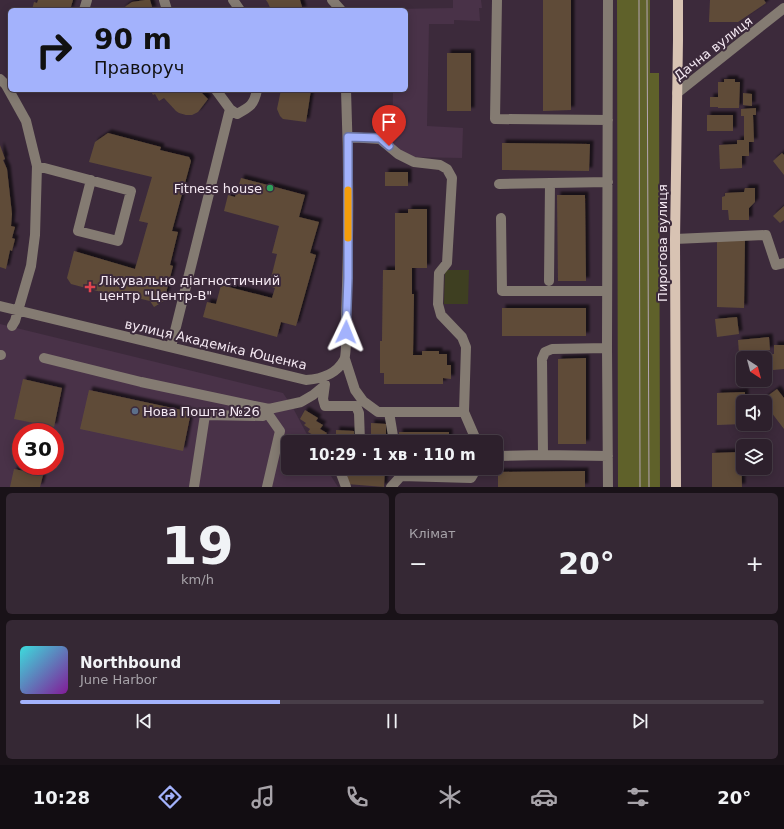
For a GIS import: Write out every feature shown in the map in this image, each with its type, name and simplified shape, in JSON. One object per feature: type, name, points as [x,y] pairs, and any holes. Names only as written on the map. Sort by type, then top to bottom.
[{"type":"main road","name":"Пирогова вулиця","points":[[676,487],[675,238],[678,0]]},
{"type":"street","points":[[332,0],[340,8]]},
{"type":"street","points":[[497,0],[495,118],[608,120]]},
{"type":"street","points":[[608,0],[608,487]]},
{"type":"street","name":"Дачна вулиця","points":[[677,93],[784,8]]},
{"type":"street","points":[[0,79],[8,89]]},
{"type":"street","points":[[10,92],[26,121],[37,166],[36,235],[31,266],[12,326]]},
{"type":"street","points":[[217,92],[230,109],[237,114],[247,109],[255,100],[257,92]]},
{"type":"street","points":[[346,92],[348,137],[348,278],[345,359],[355,390],[363,401],[378,412],[464,412]]},
{"type":"street","points":[[171,347],[230,109]]},
{"type":"street","points":[[348,137],[380,138],[398,154],[414,162],[440,165],[447,169],[452,178],[447,262],[439,273],[438,304],[441,315],[462,337],[466,347],[464,412],[474,435]]},
{"type":"street","points":[[37,166],[91,180],[130,191],[118,241],[78,230],[91,180]]},
{"type":"street","points":[[500,184],[608,182]]},
{"type":"street","points":[[549,281],[550,183]]},
{"type":"street","points":[[501,218],[502,291],[607,291]]},
{"type":"street","points":[[675,238],[766,235],[776,265],[784,264]]},
{"type":"street","name":"вулиця Академіка Ющенка","points":[[0,306],[306,380],[317,379],[326,381],[345,359]]},
{"type":"street","points":[[543,455],[542,359],[545,352],[552,349],[607,348]]},
{"type":"street","points":[[44,358],[141,382],[268,410],[301,402],[313,395],[326,381]]},
{"type":"street","points":[[326,381],[323,399],[325,406],[356,406],[359,413],[360,435]]},
{"type":"street","points":[[194,487],[205,416],[263,416],[268,410]]},
{"type":"street","points":[[267,487],[280,431],[268,410]]},
{"type":"street","points":[[389,412],[393,435]]},
{"type":"street","points":[[503,456],[608,456]]},
{"type":"street","points":[[342,475],[346,487]]},
{"type":"street","points":[[391,487],[398,475]]},
{"type":"street","points":[[435,475],[470,478],[472,475]]},
{"type":"shaded area","points":[[453,0],[481,0],[482,8],[479,8],[480,21],[454,20],[454,24],[429,24],[427,126],[463,128],[462,158],[411,157],[392,146],[393,92],[408,92],[408,9],[453,8]]},
{"type":"shaded area","points":[[617,0],[650,0],[650,73],[659,73],[660,487],[618,487]]},
{"type":"shaded area","points":[[0,324],[283,393],[307,435],[281,435],[281,475],[330,475],[338,487],[0,487]]},
{"type":"green space","points":[[445,270],[469,270],[468,304],[444,304]]},
{"type":"building","points":[[38,0],[73,0],[71,8],[32,8],[34,2],[37,3]]},
{"type":"building","points":[[150,0],[152,8],[124,8],[132,2]]},
{"type":"building","points":[[266,0],[300,0],[302,8],[270,8]]},
{"type":"building","points":[[543,0],[571,0],[571,110],[543,111]]},
{"type":"building","points":[[710,0],[764,0],[766,3],[738,22],[709,22]]},
{"type":"building","points":[[447,53],[471,53],[471,111],[447,111]]},
{"type":"building","points":[[724,79],[735,79],[735,82],[740,82],[739,108],[710,107],[710,97],[718,97],[718,82],[724,82]]},
{"type":"building","points":[[151,92],[201,92],[208,99],[198,112],[192,115],[186,115],[176,111],[164,98],[159,101],[155,94],[153,95]]},
{"type":"building","points":[[281,92],[311,92],[306,122],[283,119],[277,109]]},
{"type":"building","points":[[743,93],[752,94],[752,106],[743,105]]},
{"type":"building","points":[[756,108],[756,115],[753,115],[754,142],[749,142],[749,156],[742,156],[742,168],[720,169],[719,145],[737,144],[737,140],[744,140],[744,116],[741,116],[741,109]]},
{"type":"building","points":[[707,115],[733,115],[733,131],[707,131]]},
{"type":"building","points":[[108,133],[161,147],[160,150],[189,157],[191,161],[172,231],[178,232],[170,265],[173,266],[164,301],[154,307],[150,301],[115,293],[108,297],[105,293],[71,284],[67,278],[74,251],[135,269],[148,223],[139,221],[152,177],[89,162],[95,142]]},
{"type":"building","points":[[502,143],[590,144],[589,171],[502,170]]},
{"type":"building","points":[[0,145],[5,159],[3,160],[7,169],[12,214],[11,226],[15,227],[12,238],[15,239],[12,251],[10,250],[6,269],[0,267]]},
{"type":"building","points":[[782,153],[784,155],[784,175],[773,161]]},
{"type":"building","points":[[385,172],[408,172],[408,186],[385,186]]},
{"type":"building","points":[[241,178],[305,195],[299,217],[319,222],[310,253],[316,255],[296,326],[281,322],[277,337],[203,317],[207,302],[216,304],[221,285],[272,298],[275,288],[269,286],[277,254],[272,253],[279,226],[224,211],[228,195],[235,197]]},
{"type":"building","points":[[745,188],[755,188],[755,202],[749,208],[749,220],[729,220],[728,210],[722,210],[722,197],[725,196],[725,193],[744,192]]},
{"type":"building","points":[[557,195],[585,195],[586,281],[558,281]]},
{"type":"building","points":[[784,206],[784,220],[780,223],[773,216]]},
{"type":"building","points":[[408,209],[427,209],[427,268],[412,268],[412,294],[414,294],[413,355],[422,355],[422,351],[439,351],[439,354],[447,354],[447,365],[451,365],[451,379],[443,378],[443,384],[384,384],[384,373],[380,373],[383,270],[395,270],[395,213],[408,213]]},
{"type":"building","points":[[717,238],[745,238],[744,308],[717,307]]},
{"type":"building","points":[[502,308],[586,308],[586,336],[502,336]]},
{"type":"building","points":[[737,317],[739,334],[717,337],[715,319]]},
{"type":"building","points":[[769,337],[770,350],[739,351],[738,340]]},
{"type":"building","points":[[774,345],[784,345],[784,369],[773,370],[772,354],[774,354]]},
{"type":"building","points":[[586,358],[586,444],[558,444],[558,359]]},
{"type":"building","points":[[23,379],[62,388],[55,423],[34,423],[14,419]]},
{"type":"building","points":[[777,389],[784,398],[784,429],[772,413],[772,395],[769,395]]},
{"type":"building","points":[[89,390],[191,412],[183,451],[80,429]]},
{"type":"building","points":[[745,392],[745,395],[736,395],[736,424],[717,425],[717,393]]},
{"type":"building","points":[[305,410],[318,418],[316,421],[323,425],[320,429],[327,433],[325,435],[313,435],[308,432],[310,429],[304,425],[306,423],[300,419]]},
{"type":"building","points":[[371,423],[386,424],[386,435],[371,435]]},
{"type":"building","points":[[336,430],[354,431],[354,435],[336,435]]},
{"type":"building","points":[[399,432],[449,432],[449,435],[399,435]]},
{"type":"building","points":[[736,452],[736,475],[742,475],[742,487],[712,487],[712,453]]},
{"type":"building","points":[[585,471],[585,487],[498,487],[498,475],[503,475],[503,472]]},
{"type":"building","points":[[13,475],[43,475],[40,487],[10,487]]},
{"type":"building","points":[[348,475],[385,475],[384,487],[347,484]]},
{"type":"tram line","points":[[639,0],[640,487]]},
{"type":"tram line","points":[[647,0],[649,487]]},
{"type":"slow traffic","points":[[348,190],[348,238]]},
{"type":"place","name":"Fitness house","points":[[270,188]]},
{"type":"place","name":"Лікувально діагностичний центр \"Центр-В\"","points":[[90,287]]},
{"type":"place","name":"Нова Пошта №26","points":[[135,411]]},
{"type":"route","points":[[346,332],[348,278],[348,137],[380,138],[389,146]]}]
